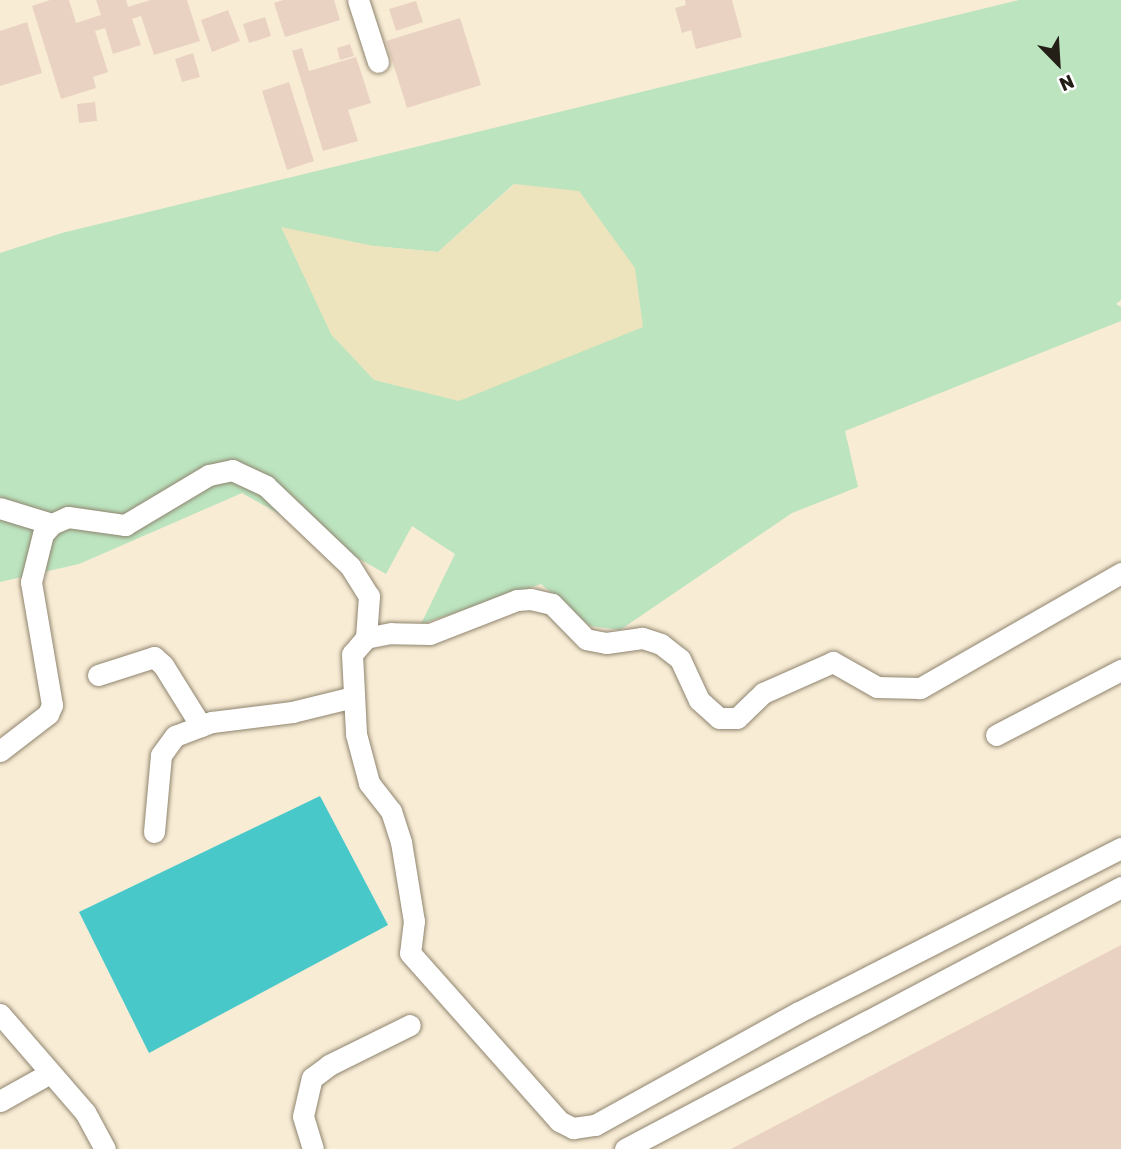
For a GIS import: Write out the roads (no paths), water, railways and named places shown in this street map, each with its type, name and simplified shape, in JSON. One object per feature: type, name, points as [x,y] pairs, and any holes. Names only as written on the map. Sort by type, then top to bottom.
[{"type":"street","points":[[358,0],[378,62]]},
{"type":"street","points":[[0,508],[52,524],[82,517],[125,525],[209,475],[232,470],[267,486],[351,566],[369,596],[366,638]]},
{"type":"street","points":[[0,751],[48,714],[52,705],[31,582],[36,552],[52,524]]},
{"type":"street","points":[[1121,573],[920,688],[877,687],[833,662],[763,693],[737,718],[719,718],[699,700],[680,659],[661,644],[642,638],[606,643],[586,639],[552,604],[531,599],[517,600],[430,634],[391,633],[366,638],[352,653],[356,734],[369,783],[391,811],[401,842],[414,921],[410,953],[559,1121],[573,1128],[595,1125],[799,1012],[1121,848]]},
{"type":"street","points":[[98,675],[154,657],[163,665],[201,726]]},
{"type":"street","points":[[996,735],[1121,670]]},
{"type":"street","points":[[154,832],[161,755],[175,736],[201,726],[250,714],[292,712],[353,697]]},
{"type":"street","points":[[625,1149],[1121,887]]},
{"type":"street","points":[[0,1014],[85,1112],[105,1149]]},
{"type":"street","points":[[313,1149],[303,1115],[312,1079],[330,1065],[410,1026]]},
{"type":"street","points":[[0,1101],[50,1073]]},
{"type":"water","points":[[320,796],[388,925],[149,1053],[79,912]]}]
